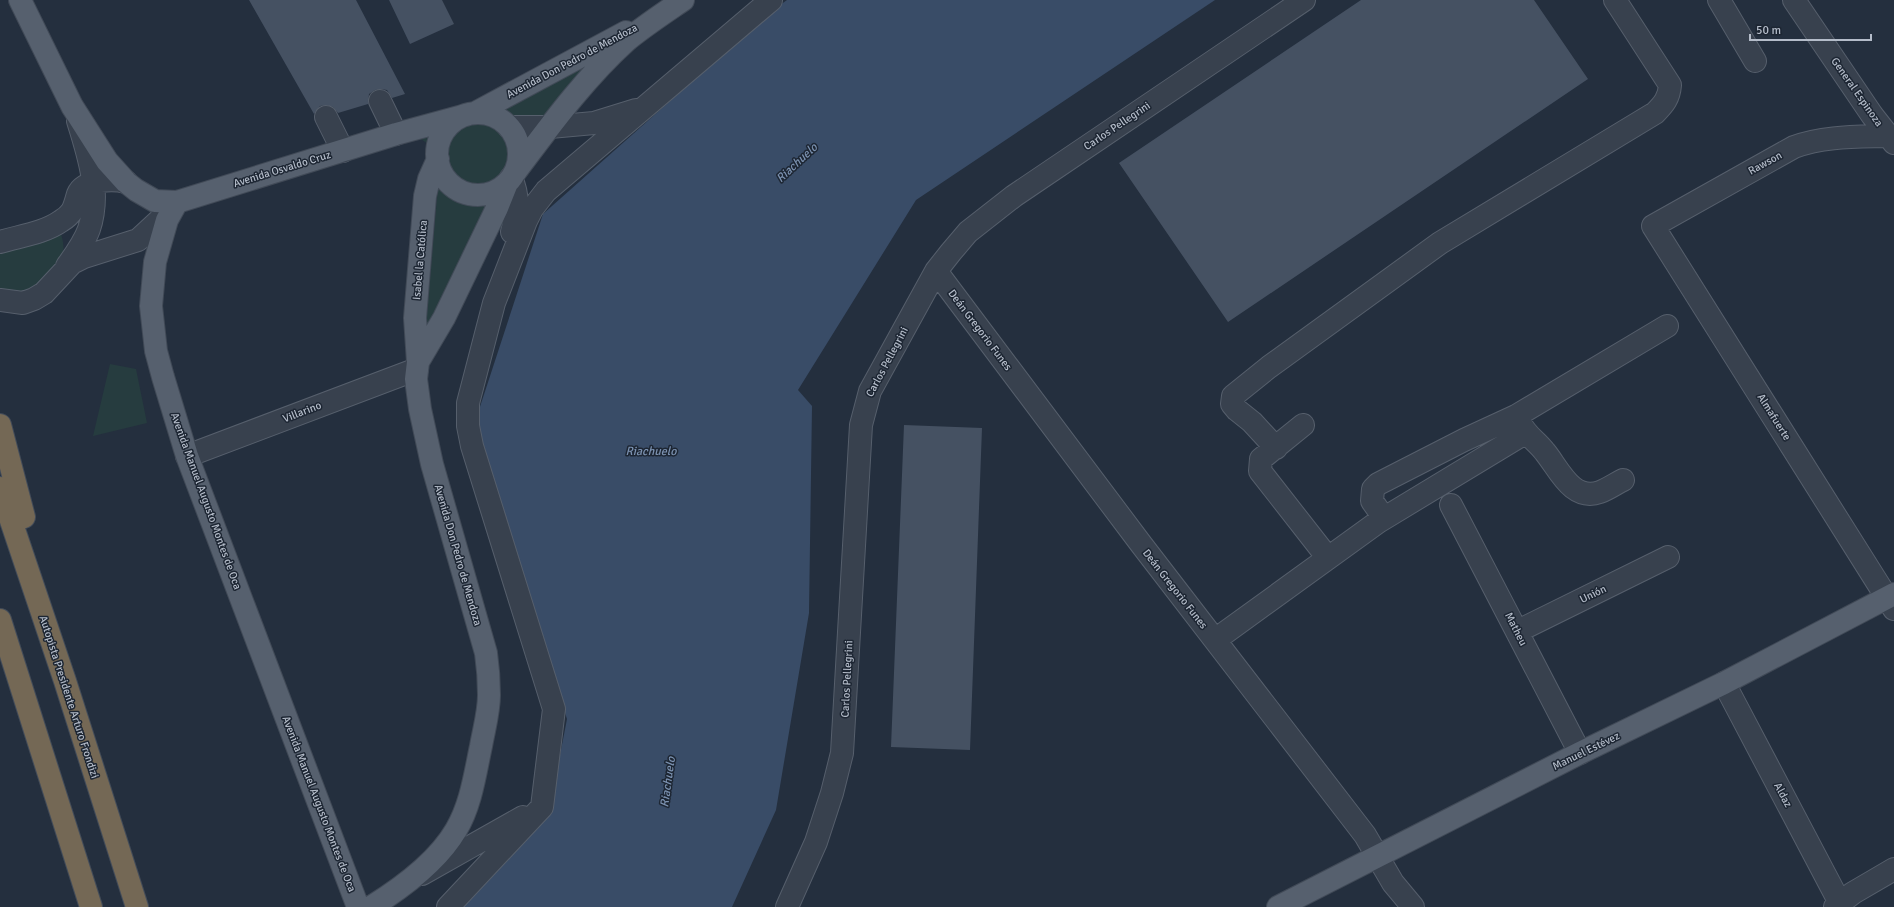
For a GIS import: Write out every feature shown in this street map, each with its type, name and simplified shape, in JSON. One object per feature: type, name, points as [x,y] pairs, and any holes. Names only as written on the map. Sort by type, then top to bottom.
[{"type":"highway","points":[[0,425],[65,681]]},
{"type":"highway","name":"Autopista Presidente Arturo Frondizi","points":[[0,488],[65,681],[137,907]]},
{"type":"highway","points":[[0,620],[91,907]]},
{"type":"main road","points":[[20,0],[74,109],[99,150],[126,182],[155,201],[173,207]]},
{"type":"main road","name":"Avenida Don Pedro de Mendoza","points":[[470,114],[676,4]]},
{"type":"main road","name":"Avenida Don Pedro de Mendoza","points":[[370,907],[404,884],[441,850],[456,831],[470,793],[487,716],[489,697],[486,652],[436,479],[423,425],[417,388],[418,366],[444,318],[511,179],[550,127],[589,79],[620,48],[676,4]]},
{"type":"main road","points":[[470,114],[494,116],[509,127],[517,141],[519,150],[517,167],[511,179],[489,193],[469,193],[456,188],[446,178],[438,158],[440,139],[450,124],[470,114]]},
{"type":"main road","name":"Avenida Osvaldo Cruz","points":[[173,207],[396,134],[470,114]]},
{"type":"main road","name":"Avenida Osvaldo Cruz","points":[[396,134],[424,144],[433,151],[438,158]]},
{"type":"main road","name":"Isabel la Católica","points":[[418,366],[414,318],[426,196],[429,179],[438,158]]},
{"type":"main road","name":"Avenida Manuel Augusto Montes de Oca","points":[[173,207],[155,262],[152,306],[156,351],[161,371],[187,456],[358,907]]},
{"type":"main road","name":"Manuel Estévez","points":[[1278,907],[1580,753],[1892,600]]},
{"type":"street","points":[[494,303],[526,221],[538,200],[644,107],[771,0]]},
{"type":"street","name":"Carlos Pellegrini","points":[[787,907],[824,819],[842,753],[861,425],[865,405],[870,391],[936,271],[968,232],[1014,196],[1304,0]]},
{"type":"street","points":[[1276,448],[1252,422],[1232,404],[1233,396],[1269,366],[1440,243],[1655,113],[1666,101],[1670,93],[1670,85],[1615,0]]},
{"type":"street","points":[[1719,0],[1755,60]]},
{"type":"street","name":"General Espinoza","points":[[1794,0],[1891,139]]},
{"type":"street","points":[[385,100],[396,134]]},
{"type":"street","points":[[509,127],[550,127],[594,123],[644,107]]},
{"type":"street","points":[[62,274],[79,249],[89,229],[94,204],[94,182],[90,159],[74,109]]},
{"type":"street","points":[[326,117],[343,151]]},
{"type":"street","name":"Rawson","points":[[1653,226],[1794,147],[1811,141],[1825,139],[1891,139]]},
{"type":"street","points":[[448,907],[542,807],[554,709],[472,446],[468,426],[468,403],[517,214],[517,195],[511,179]]},
{"type":"street","points":[[0,242],[48,228],[61,222],[70,214],[75,206],[78,194],[82,188],[94,182],[103,180],[126,182]]},
{"type":"street","name":"Avenida Osvaldo Cruz","points":[[0,300],[23,303],[34,299],[44,293],[72,264],[84,257],[138,240],[173,207]]},
{"type":"street","name":"Almafuerte","points":[[1653,226],[1892,600]]},
{"type":"street","name":"Deán Gregorio Funes","points":[[936,271],[1136,538],[1365,834],[1393,882],[1412,907]]},
{"type":"street","points":[[1215,640],[1384,518],[1667,326]]},
{"type":"street","name":"Villarino","points":[[187,456],[418,366]]},
{"type":"street","points":[[1303,425],[1261,459],[1260,471],[1328,558]]},
{"type":"street","points":[[1520,425],[1544,450],[1564,480],[1574,489],[1587,494],[1599,492],[1623,480]]},
{"type":"street","points":[[1384,518],[1372,501],[1373,489],[1378,484],[1464,440],[1520,425]]},
{"type":"street","name":"Matheu","points":[[1451,505],[1518,631],[1580,753]]},
{"type":"street","name":"Unión","points":[[1518,631],[1668,557]]},
{"type":"street","name":"Aldaz","points":[[1724,683],[1839,906]]},
{"type":"street","points":[[404,884],[542,807]]},
{"type":"street","points":[[1839,906],[1853,893],[1894,869]]},
{"type":"green space","points":[[611,45],[523,150],[515,122],[490,110]]},
{"type":"green space","points":[[479,121],[497,127],[505,135],[511,153],[505,171],[497,179],[479,185],[461,179],[453,171],[447,153],[453,135],[461,127]]},
{"type":"green space","points":[[442,130],[435,149],[421,139],[399,135]]},
{"type":"green space","points":[[439,174],[452,193],[474,200],[495,196],[425,336]]},
{"type":"green space","points":[[59,227],[64,246],[61,259],[51,273],[38,285],[23,293],[12,294],[0,291],[0,245]]},
{"type":"green space","points":[[110,364],[136,369],[147,423],[93,436]]},
{"type":"water","name":"Riachuelo","points":[[787,0],[1215,0],[916,200],[798,390],[812,406],[809,613],[776,810],[732,907],[460,907],[549,812],[567,719],[475,422],[543,214],[769,13]]},
{"type":"building","points":[[249,0],[356,0],[405,94],[392,98],[387,90],[375,90],[369,94],[368,104],[338,113],[333,107],[326,105],[320,106],[314,114]]},
{"type":"building","points":[[389,0],[442,0],[454,24],[410,44]]},
{"type":"building","points":[[1361,0],[1534,0],[1588,79],[1228,322],[1119,163]]},
{"type":"building","points":[[904,425],[982,428],[970,750],[891,747]]}]
